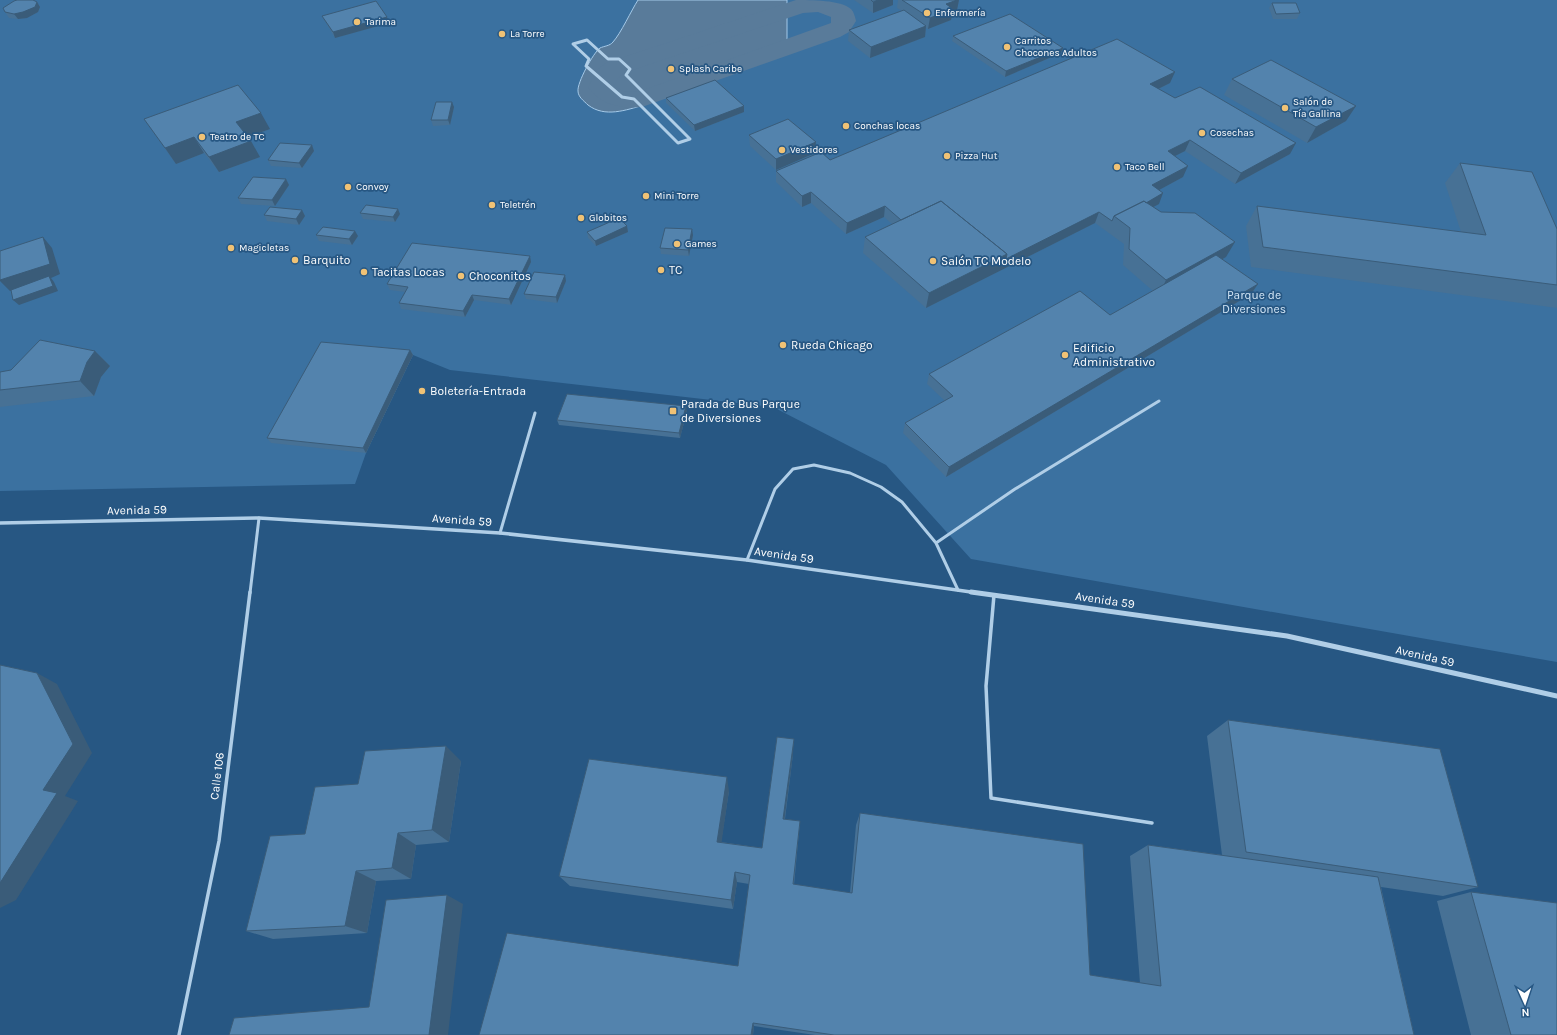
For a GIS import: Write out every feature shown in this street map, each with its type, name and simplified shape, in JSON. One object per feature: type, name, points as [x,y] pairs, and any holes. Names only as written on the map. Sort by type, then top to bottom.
[{"type":"street","points":[[587,40],[608,59],[619,59],[630,69],[626,75],[690,139],[678,143],[634,99],[622,98],[586,66],[589,59],[573,44],[587,40]]},
{"type":"street","name":"Avenida 59","points":[[0,523],[258,518],[500,533],[747,560],[1287,636],[1557,696]]},
{"type":"lane","points":[[936,543],[1015,489],[1160,401]]},
{"type":"lane","points":[[500,533],[535,413]]},
{"type":"lane","points":[[747,560],[775,489],[793,470],[814,465],[850,473],[881,486],[902,502],[936,543],[958,590]]},
{"type":"lane","name":"Calle 106","points":[[179,1035],[219,841],[258,518]]},
{"type":"lane","points":[[994,595],[986,686],[991,798],[1152,823]]},
{"type":"green space","name":"Parque de Diversiones","points":[[0,0],[1557,0],[1557,662],[971,559],[886,465],[773,407],[450,370],[413,355],[366,453],[355,484],[0,491]]},
{"type":"shaded area","points":[[638,0],[787,0],[787,46],[783,52],[776,56],[644,105],[616,112],[595,109],[582,99],[579,95],[578,87],[597,51],[613,42],[623,28]]},
{"type":"building","points":[[17,0],[33,0],[37,2],[35,7],[23,12],[14,14],[5,12],[3,8]]},
{"type":"building","points":[[902,0],[957,0],[946,4],[953,9],[930,18]]},
{"type":"building","name":"Tarima","points":[[376,1],[387,17],[333,32],[322,16]]},
{"type":"building","points":[[1272,3],[1296,3],[1300,13],[1276,14]]},
{"type":"building","points":[[904,10],[926,26],[871,47],[849,30]]},
{"type":"building","name":"Carritos Chocones Adultos","points":[[1010,14],[1063,48],[1006,71],[953,36]]},
{"type":"building","points":[[1117,39],[1175,72],[1150,84],[1175,98],[1200,87],[1296,143],[1241,173],[1190,140],[1168,151],[1188,166],[1152,185],[1163,193],[1146,203],[1144,201],[1114,216],[1112,221],[1099,212],[1006,259],[1007,254],[941,201],[901,220],[885,206],[847,223],[811,192],[802,196],[776,171],[821,152],[830,160]]},
{"type":"building","points":[[1271,60],[1356,106],[1316,127],[1232,79]]},
{"type":"building","points":[[715,80],[744,106],[694,125],[666,98]]},
{"type":"building","points":[[238,85],[261,113],[236,122],[251,141],[209,157],[194,137],[165,148],[144,119]]},
{"type":"building","points":[[436,102],[452,102],[448,120],[431,120]]},
{"type":"building","points":[[788,119],[816,142],[776,159],[749,135]]},
{"type":"building","points":[[280,143],[312,145],[299,163],[268,160]]},
{"type":"building","points":[[1460,163],[1532,172],[1557,229],[1557,285],[1263,247],[1257,206],[1486,235]]},
{"type":"building","points":[[253,177],[286,179],[272,200],[238,198]]},
{"type":"building","name":"Salón TC Modelo","points":[[941,201],[1007,254],[929,293],[865,237]]},
{"type":"building","points":[[1144,201],[1161,212],[1195,213],[1235,242],[1166,280],[1129,249],[1130,228],[1114,216]]},
{"type":"building","points":[[366,205],[398,209],[393,217],[360,213]]},
{"type":"building","points":[[270,207],[302,210],[296,219],[264,215]]},
{"type":"building","points":[[619,218],[627,226],[595,241],[587,232]]},
{"type":"building","points":[[323,227],[355,231],[349,239],[316,235]]},
{"type":"building","name":"Games","points":[[665,228],[692,229],[688,250],[660,248]]},
{"type":"building","points":[[43,237],[50,264],[0,280],[0,251]]},
{"type":"building","name":"Choconitos","points":[[412,243],[530,256],[509,299],[472,295],[463,311],[399,303],[408,287],[387,284]]},
{"type":"building","name":"Edificio Administrativo","points":[[1216,255],[1258,284],[949,467],[905,423],[953,396],[929,374],[1080,291],[1110,315]]},
{"type":"building","points":[[534,272],[565,275],[556,297],[524,294]]},
{"type":"building","points":[[49,276],[53,286],[13,300],[11,290]]},
{"type":"building","points":[[40,340],[95,351],[87,362],[80,381],[0,390],[0,372],[11,370]]},
{"type":"building","points":[[321,342],[410,350],[363,448],[267,438]]},
{"type":"building","points":[[567,394],[686,406],[679,433],[557,420]]},
{"type":"building","points":[[0,665],[37,673],[73,744],[43,790],[57,793],[0,883]]},
{"type":"building","points":[[1228,720],[1440,749],[1478,887],[1246,852]]},
{"type":"building","points":[[777,737],[794,739],[783,819],[800,821],[793,884],[852,893],[860,813],[1083,844],[1090,975],[1161,986],[1148,845],[1378,877],[1414,1035],[834,1035],[753,1023],[751,1035],[479,1035],[507,933],[738,966],[750,875],[735,872],[731,900],[559,876],[589,759],[727,777],[717,842],[762,848]]},
{"type":"building","points":[[446,746],[432,830],[398,833],[392,868],[356,871],[345,926],[246,931],[270,836],[305,834],[315,787],[358,784],[365,751]]},
{"type":"building","points":[[1471,892],[1557,903],[1557,1035],[1511,1035]]},
{"type":"building","points":[[447,895],[429,1035],[229,1035],[234,1018],[369,1007],[386,900]]},
{"type":"waterway","points":[[812,5],[821,5],[842,13],[844,21],[841,27],[831,32],[642,99],[619,99],[609,95],[601,87],[607,74],[615,68],[800,6],[812,5]]},
{"type":"place","name":"Enfermería","points":[[927,13]]},
{"type":"place","name":"Tarima","points":[[357,22]]},
{"type":"place","name":"La Torre","points":[[502,34]]},
{"type":"place","name":"Carritos Chocones Adultos","points":[[1007,47]]},
{"type":"place","name":"Splash Caribe","points":[[671,69]]},
{"type":"place","name":"Salón de Tía Gallina","points":[[1285,108]]},
{"type":"place","name":"Conchas locas","points":[[846,126]]},
{"type":"place","name":"Cosechas","points":[[1202,133]]},
{"type":"place","name":"Teatro de TC","points":[[202,137]]},
{"type":"place","name":"Vestidores","points":[[782,150]]},
{"type":"place","name":"Pizza Hut","points":[[947,156]]},
{"type":"place","name":"Taco Bell","points":[[1117,167]]},
{"type":"place","name":"Convoy","points":[[348,187]]},
{"type":"place","name":"Mini Torre","points":[[646,196]]},
{"type":"place","name":"Teletrén","points":[[492,205]]},
{"type":"place","name":"Globitos","points":[[581,218]]},
{"type":"place","name":"Games","points":[[677,244]]},
{"type":"place","name":"Magicletas","points":[[231,248]]},
{"type":"place","name":"Barquito","points":[[295,260]]},
{"type":"place","name":"Salón TC Modelo","points":[[933,261]]},
{"type":"place","name":"TC","points":[[661,270]]},
{"type":"place","name":"Tacitas Locas","points":[[364,272]]},
{"type":"place","name":"Choconitos","points":[[461,276]]},
{"type":"place","name":"Rueda Chicago","points":[[783,345]]},
{"type":"place","name":"Edificio Administrativo","points":[[1065,355]]},
{"type":"place","name":"Boletería-Entrada","points":[[422,391]]},
{"type":"place","name":"Parada de Bus Parque de Diversiones","points":[[673,411]]}]
